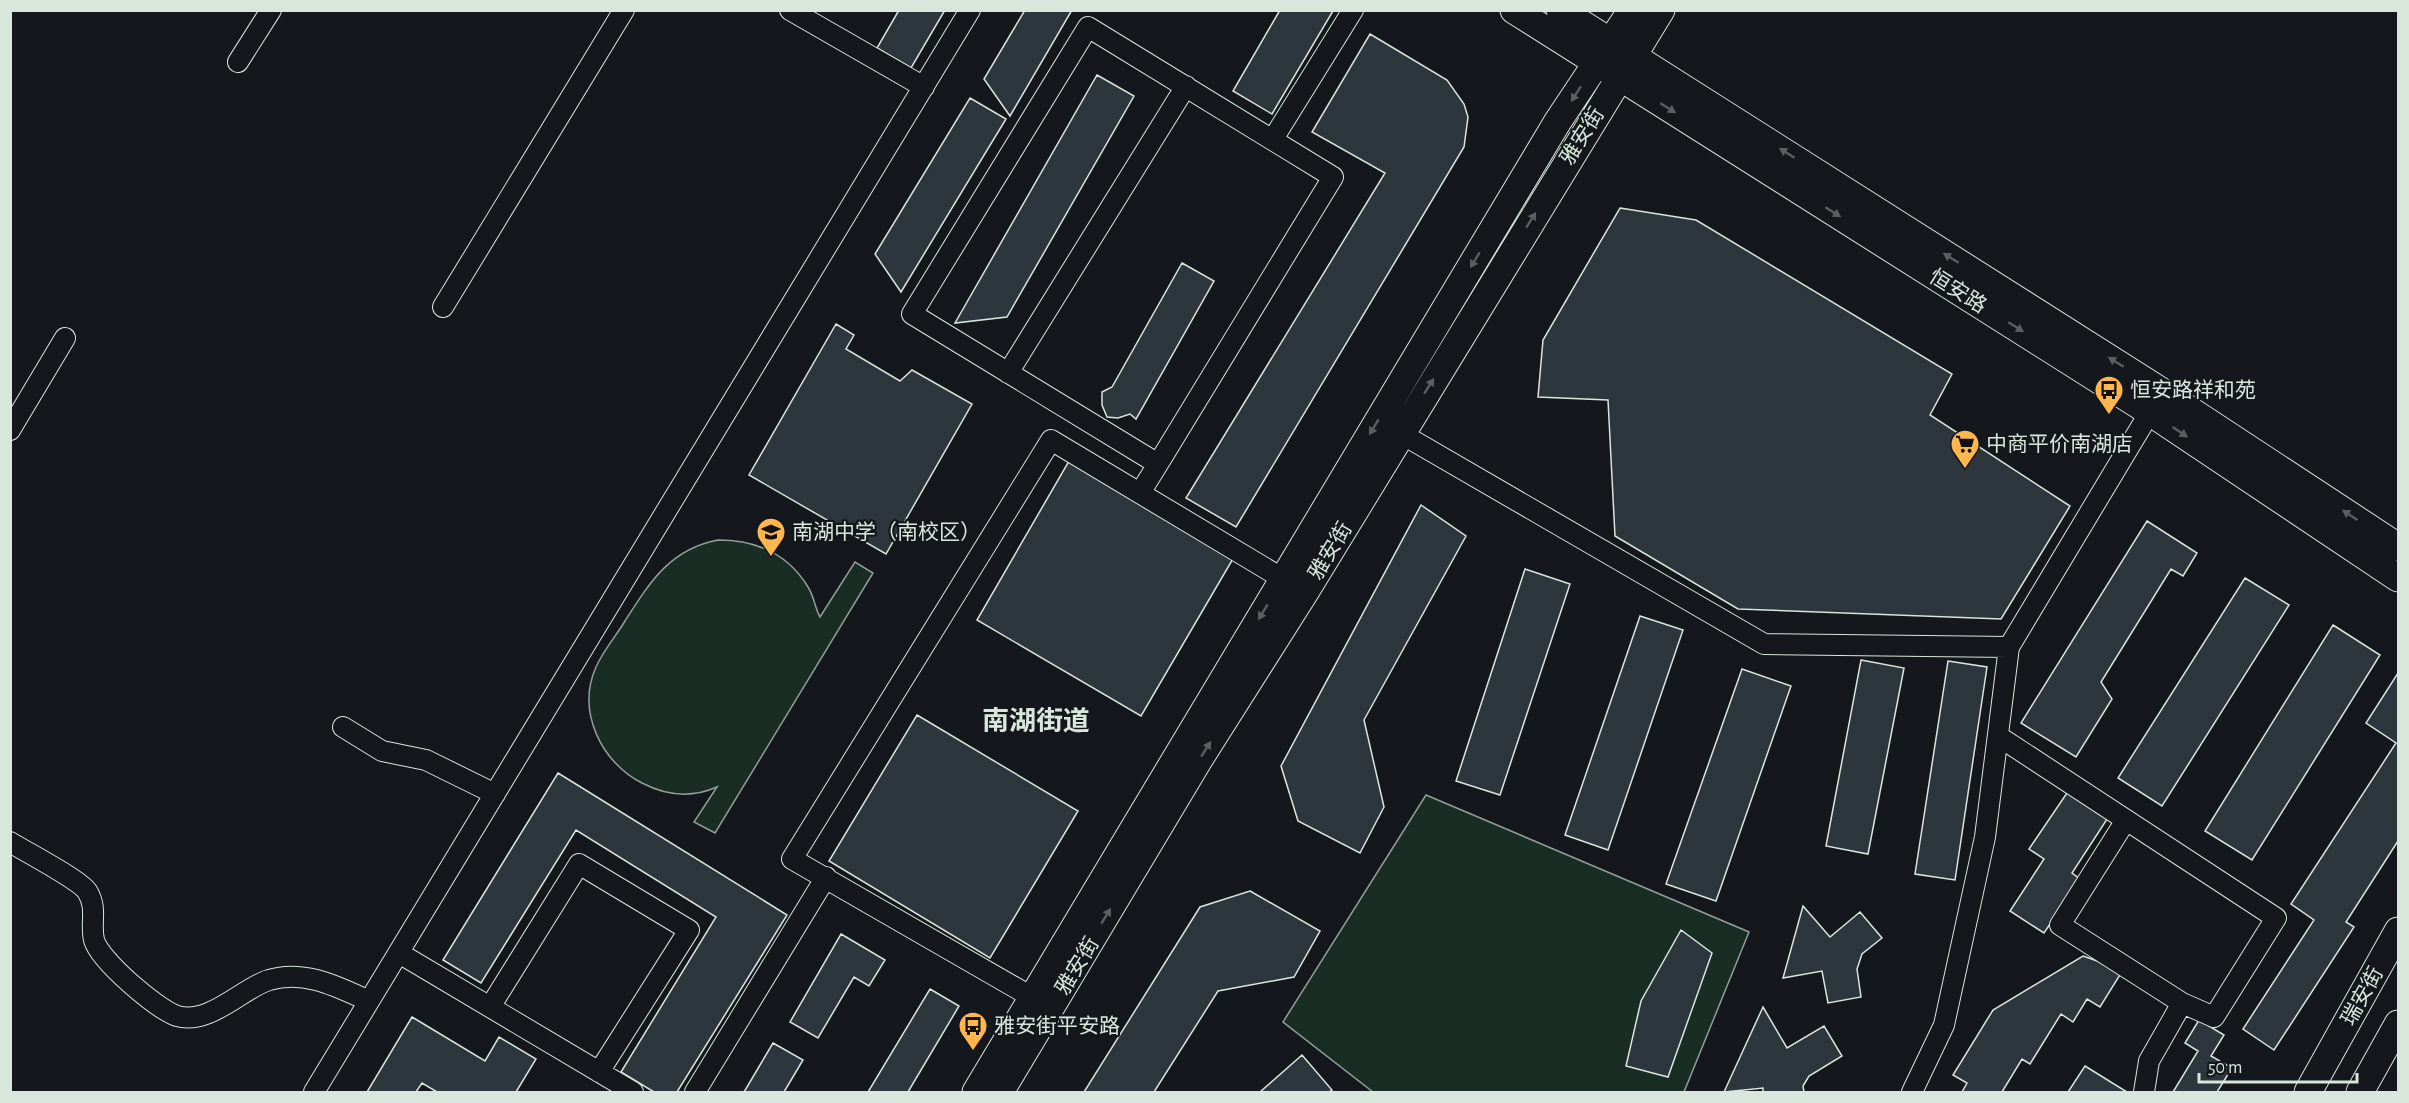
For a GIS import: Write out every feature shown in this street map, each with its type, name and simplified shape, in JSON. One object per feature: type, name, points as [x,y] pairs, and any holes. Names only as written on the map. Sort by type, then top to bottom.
[{"type":"main road","name":"恒安路","points":[[1514,10],[1615,59],[2156,402],[2398,547]]},
{"type":"main road","name":"恒安路","points":[[1560,10],[1615,59]]},
{"type":"main road","name":"雅安街","points":[[1294,585],[1400,433],[1615,59],[1632,10]]},
{"type":"main road","name":"雅安街","points":[[976,1092],[1042,1002],[1198,761],[1294,585],[1558,121],[1661,10]]},
{"type":"main road","name":"恒安路","points":[[2156,402],[2398,578]]},
{"type":"main road","name":"瑞安街","points":[[2308,1092],[2398,931]]},
{"type":"main road","name":"雅安街","points":[[1000,1092],[1042,1002]]},
{"type":"main road","points":[[2361,1092],[2398,1024]]},
{"type":"street","points":[[238,62],[271,10]]},
{"type":"street","points":[[443,308],[624,10]]},
{"type":"street","points":[[790,10],[924,87]]},
{"type":"street","points":[[314,1092],[970,10]]},
{"type":"street","points":[[1273,139],[1353,10]]},
{"type":"street","points":[[1140,493],[1158,464],[1334,177],[1088,27],[912,314],[1158,464]]},
{"type":"street","points":[[1008,373],[1186,86]]},
{"type":"street","points":[[10,430],[65,338]]},
{"type":"street","points":[[1912,1092],[1944,1025],[1986,837],[2009,647],[2156,402]]},
{"type":"street","points":[[1400,433],[1764,644],[2009,647]]},
{"type":"street","points":[[1042,1002],[792,859],[1051,440],[1294,585]]},
{"type":"street","points":[[343,727],[382,751],[426,760],[495,794]]},
{"type":"street","points":[[1998,735],[2276,918],[2214,1017],[2182,1003],[2060,925],[2126,820]]},
{"type":"street","points":[[10,842],[86,889],[95,913],[94,938],[99,951],[111,966],[137,988],[177,1016],[190,1018],[212,1011],[238,999],[266,980],[281,977],[315,979],[369,1001]]},
{"type":"street","points":[[490,1007],[579,864],[688,930],[599,1072]]},
{"type":"street","points":[[695,1092],[826,877]]},
{"type":"street","points":[[399,953],[633,1092]]},
{"type":"street","points":[[2144,1092],[2149,1061],[2182,1003]]},
{"type":"green space","points":[[718,540],[758,546],[781,558],[791,566],[808,587],[820,617],[855,562],[873,573],[715,833],[694,822],[717,787],[698,793],[670,793],[642,783],[628,774],[615,763],[596,734],[589,701],[591,684],[599,661],[653,581],[674,559],[701,544]]},
{"type":"green space","points":[[1426,795],[1749,932],[1684,1092],[1373,1092],[1283,1022]]},
{"type":"building","points":[[899,10],[945,10],[911,68],[877,48]]},
{"type":"building","points":[[1025,10],[1072,10],[1010,116],[984,79]]},
{"type":"building","points":[[1280,10],[1333,11],[1272,114],[1233,91]]},
{"type":"building","points":[[1370,34],[1447,80],[1464,104],[1468,117],[1464,147],[1236,527],[1186,498],[1385,173],[1312,132]]},
{"type":"building","points":[[1097,75],[1134,96],[1007,317],[955,323]]},
{"type":"building","points":[[970,98],[1006,119],[901,292],[875,254]]},
{"type":"building","points":[[1620,208],[1696,220],[1952,374],[1930,415],[2070,506],[2001,619],[1738,609],[1615,536],[1608,400],[1538,397],[1543,340]]},
{"type":"building","points":[[1182,263],[1214,281],[1136,419],[1130,414],[1118,418],[1107,417],[1102,405],[1102,392],[1112,387]]},
{"type":"building","points":[[836,324],[854,335],[846,349],[900,381],[912,370],[972,404],[886,554],[749,475]]},
{"type":"building","points":[[1069,461],[1234,557],[1141,716],[977,620]]},
{"type":"building","points":[[1421,505],[1466,536],[1364,720],[1384,807],[1360,853],[1298,821],[1281,766]]},
{"type":"building","points":[[2147,521],[2197,553],[2183,576],[2171,569],[2101,682],[2112,699],[2076,757],[2021,723]]},
{"type":"building","points":[[1525,569],[1570,584],[1500,795],[1456,781]]},
{"type":"building","points":[[2245,578],[2289,605],[2162,806],[2118,778]]},
{"type":"building","points":[[1640,616],[1683,630],[1608,850],[1565,835]]},
{"type":"building","points":[[2333,625],[2380,655],[2252,860],[2205,831]]},
{"type":"building","points":[[1861,660],[1904,668],[1868,854],[1826,846]]},
{"type":"building","points":[[1948,661],[1987,667],[1955,880],[1915,874]]},
{"type":"building","points":[[1742,669],[1791,686],[1716,901],[1666,884]]},
{"type":"building","points":[[2398,673],[2398,841],[2346,922],[2354,927],[2274,1050],[2243,1029],[2314,920],[2291,904],[2396,743],[2366,723]]},
{"type":"building","points":[[917,715],[1078,811],[990,958],[829,861]]},
{"type":"building","points":[[558,773],[787,915],[677,1092],[654,1092],[621,1072],[716,917],[576,830],[481,983],[443,960]]},
{"type":"building","points":[[2071,787],[2111,813],[2072,873],[2080,879],[2044,933],[2010,911],[2044,859],[2029,849]]},
{"type":"building","points":[[1250,891],[1320,931],[1294,977],[1218,991],[1154,1092],[1084,1092],[1200,907]]},
{"type":"building","points":[[1803,906],[1830,937],[1860,912],[1882,938],[1862,954],[1857,969],[1861,997],[1828,1003],[1822,971],[1783,978]]},
{"type":"building","points":[[1681,930],[1712,953],[1668,1077],[1626,1066],[1641,1001]]},
{"type":"building","points":[[841,934],[885,960],[869,986],[854,977],[818,1038],[790,1022]]},
{"type":"building","points":[[2083,956],[2123,970],[2100,1007],[2087,999],[2073,1022],[2061,1014],[2030,1064],[2022,1059],[2002,1092],[1962,1092],[1967,1083],[1953,1075],[1993,1010]]},
{"type":"building","points":[[930,989],[959,1006],[908,1092],[868,1092]]},
{"type":"building","points":[[1763,1007],[1787,1048],[1824,1026],[1842,1056],[1809,1076],[1803,1086],[1804,1092],[1763,1092],[1763,1088],[1724,1092]]},
{"type":"building","points":[[412,1017],[485,1061],[499,1037],[536,1059],[516,1092],[437,1092],[422,1083],[416,1092],[367,1092]]},
{"type":"building","points":[[2199,1020],[2224,1035],[2211,1056],[2232,1068],[2217,1092],[2173,1092],[2198,1051],[2185,1043]]},
{"type":"building","points":[[773,1043],[803,1060],[784,1092],[744,1092]]},
{"type":"building","points":[[1302,1055],[1332,1090],[1329,1092],[1260,1092]]},
{"type":"building","points":[[2085,1066],[2127,1092],[2068,1092]]},
{"type":"place","name":"恒安路祥和苑","points":[[2109,416]]},
{"type":"place","name":"中商平价南湖店","points":[[1965,470]]},
{"type":"place","name":"南湖中学（南校区）","points":[[771,558]]},
{"type":"place","name":"雅安街平安路","points":[[973,1052]]},
{"type":"district","name":"南湖街道","points":[[1036,721]]}]
